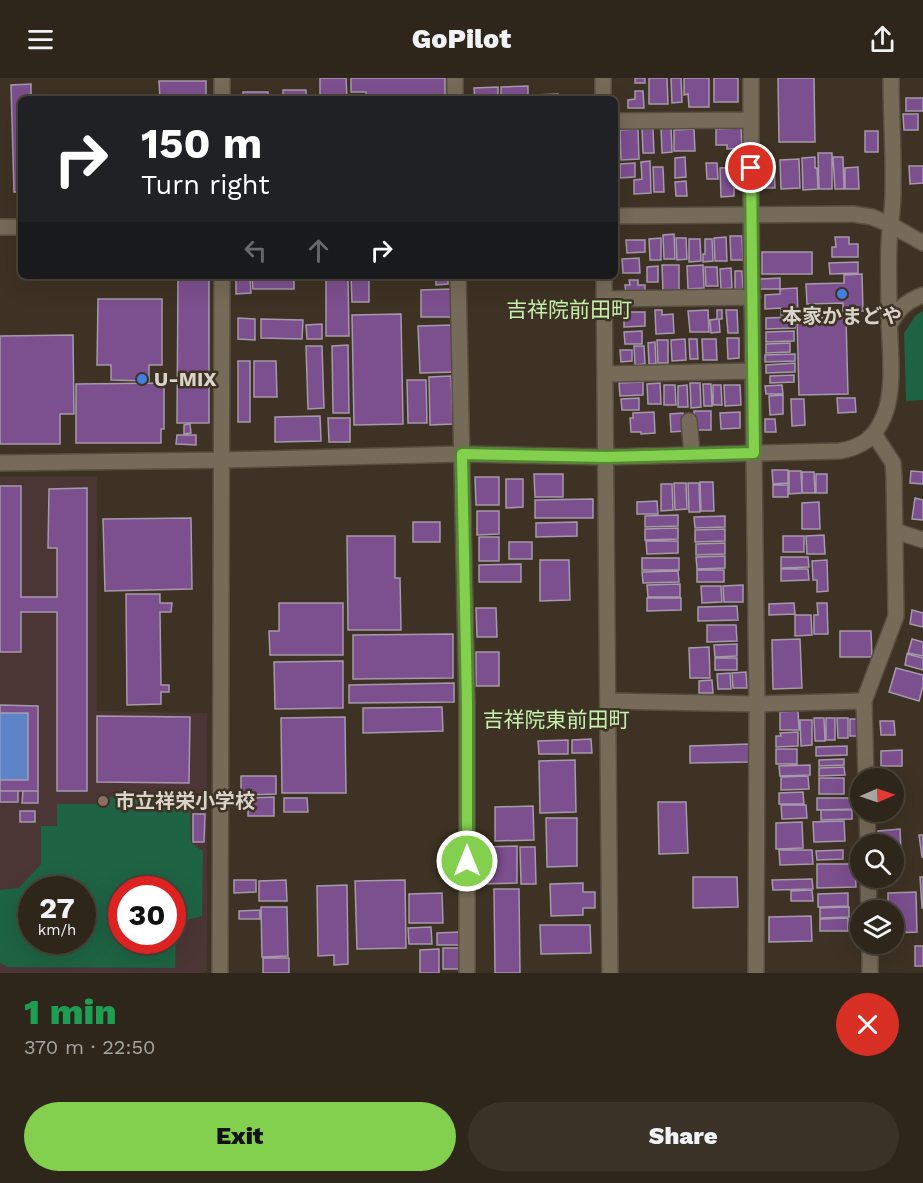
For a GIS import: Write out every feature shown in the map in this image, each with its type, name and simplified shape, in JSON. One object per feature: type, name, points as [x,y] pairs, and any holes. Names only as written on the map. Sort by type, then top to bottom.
[{"type":"street","points":[[222,78],[222,96]]},
{"type":"street","points":[[455,78],[455,96]]},
{"type":"street","points":[[603,78],[603,96]]},
{"type":"street","points":[[751,78],[757,704],[756,973]]},
{"type":"street","points":[[0,463],[462,454],[606,457],[852,449],[863,444],[874,434],[885,415],[891,383],[889,244],[893,192],[891,78]]},
{"type":"street","points":[[618,121],[751,120]]},
{"type":"street","points":[[618,216],[853,214],[872,217],[923,243]]},
{"type":"street","points":[[0,227],[18,226]]},
{"type":"street","points":[[220,973],[222,279]]},
{"type":"street","points":[[458,279],[467,704],[467,973]]},
{"type":"street","points":[[604,279],[610,973]]},
{"type":"street","points":[[889,326],[896,313],[904,305],[923,294]]},
{"type":"street","points":[[604,299],[753,297]]},
{"type":"street","points":[[605,374],[753,371]]},
{"type":"street","points":[[689,421],[692,454]]},
{"type":"street","points":[[866,768],[864,701],[896,616],[893,463],[874,434]]},
{"type":"street","points":[[895,531],[923,540]]},
{"type":"street","points":[[608,701],[757,704],[864,701]]},
{"type":"street","points":[[870,954],[870,973]]},
{"type":"shaded area","name":"市立祥栄小学校","points":[[0,477],[97,477],[97,711],[207,713],[207,970],[203,973],[0,973]]},
{"type":"green space","points":[[923,311],[923,400],[906,401],[904,333],[916,315]]},
{"type":"green space","points":[[97,797],[180,798],[190,810],[191,843],[203,851],[202,916],[186,920],[186,876],[108,876],[108,954],[175,954],[175,968],[8,967],[0,963],[0,890],[18,888],[18,954],[96,954],[96,876],[30,876],[41,864],[41,826],[57,826],[57,804],[96,804]]},
{"type":"water","points":[[0,713],[28,713],[28,780],[0,780]]},
{"type":"building","points":[[320,78],[346,78],[347,96],[320,96]]},
{"type":"building","points":[[351,78],[445,78],[445,96],[366,96],[366,92],[351,92]]},
{"type":"building","points":[[635,78],[645,78],[645,83],[635,83]]},
{"type":"building","points":[[649,78],[667,78],[668,104],[649,104]]},
{"type":"building","points":[[671,78],[681,78],[682,102],[672,103]]},
{"type":"building","points":[[684,78],[709,78],[709,107],[689,107],[688,94],[684,95]]},
{"type":"building","points":[[714,78],[738,78],[738,102],[714,102]]},
{"type":"building","points":[[778,78],[814,78],[815,142],[779,142]]},
{"type":"building","points":[[159,81],[206,81],[206,96],[160,96]]},
{"type":"building","points":[[31,84],[31,96],[18,96],[18,192],[14,192],[11,85]]},
{"type":"building","points":[[528,86],[528,96],[501,96],[501,87]]},
{"type":"building","points":[[498,87],[498,96],[475,96],[474,88]]},
{"type":"building","points":[[283,90],[306,90],[306,96],[283,96]]},
{"type":"building","points":[[635,91],[643,91],[644,108],[628,108],[628,100],[635,99]]},
{"type":"building","points":[[243,92],[268,92],[268,96],[243,96]]},
{"type":"building","points":[[558,94],[558,96],[534,96]]},
{"type":"building","points":[[906,98],[923,98],[923,111],[906,111]]},
{"type":"building","points":[[903,114],[918,114],[918,130],[904,130]]},
{"type":"building","points":[[661,127],[671,127],[672,152],[662,153]]},
{"type":"building","points":[[741,128],[742,148],[727,149],[727,145],[716,145],[716,129]]},
{"type":"building","points":[[638,129],[639,159],[621,160],[620,130]]},
{"type":"building","points":[[642,129],[653,129],[654,153],[643,153]]},
{"type":"building","points":[[694,129],[695,151],[674,151],[674,130]]},
{"type":"building","points":[[865,131],[878,131],[878,152],[865,152]]},
{"type":"building","points":[[818,153],[832,153],[832,189],[819,189]]},
{"type":"building","points":[[685,157],[686,177],[675,178],[675,158]]},
{"type":"building","points":[[815,157],[818,189],[803,190],[802,158]]},
{"type":"building","points":[[833,157],[843,157],[844,189],[835,189]]},
{"type":"building","points":[[799,159],[800,188],[781,189],[780,160]]},
{"type":"building","points":[[650,161],[651,193],[634,194],[634,180],[642,179],[641,162]]},
{"type":"building","points":[[760,162],[774,162],[775,188],[761,188]]},
{"type":"building","points":[[635,163],[635,177],[620,178],[620,164]]},
{"type":"building","points":[[706,163],[717,163],[718,179],[707,179]]},
{"type":"building","points":[[909,166],[923,166],[923,183],[910,184]]},
{"type":"building","points":[[653,167],[663,167],[664,192],[654,192]]},
{"type":"building","points":[[740,167],[741,188],[734,188],[734,196],[721,197],[720,168]]},
{"type":"building","points":[[858,167],[859,189],[845,189],[845,168]]},
{"type":"building","points":[[686,181],[687,196],[676,196],[675,182]]},
{"type":"building","points":[[674,234],[675,259],[664,259],[663,235]]},
{"type":"building","points":[[730,236],[742,236],[743,260],[731,260]]},
{"type":"building","points":[[726,237],[727,261],[715,261],[714,238]]},
{"type":"building","points":[[835,237],[849,237],[849,244],[858,244],[858,257],[832,257],[832,247],[836,247]]},
{"type":"building","points":[[661,238],[661,260],[650,260],[649,239]]},
{"type":"building","points":[[676,238],[686,238],[687,259],[677,260]]},
{"type":"building","points":[[689,239],[700,239],[701,261],[689,262]]},
{"type":"building","points":[[705,239],[712,239],[713,261],[703,262]]},
{"type":"building","points":[[626,240],[645,240],[645,252],[627,253]]},
{"type":"building","points":[[762,252],[812,252],[812,274],[762,274]]},
{"type":"building","points":[[639,258],[640,273],[623,273],[622,259]]},
{"type":"building","points":[[858,262],[858,273],[830,274],[829,263]]},
{"type":"building","points":[[662,265],[679,265],[679,290],[663,291]]},
{"type":"building","points":[[703,265],[704,288],[688,289],[687,266]]},
{"type":"building","points":[[658,266],[658,282],[647,282],[647,267]]},
{"type":"building","points":[[705,267],[717,267],[718,286],[706,286]]},
{"type":"building","points":[[731,268],[732,288],[721,289],[720,269]]},
{"type":"building","points":[[735,271],[742,271],[743,289],[735,289]]},
{"type":"building","points":[[862,274],[863,311],[843,312],[843,303],[807,304],[806,284],[844,283],[844,275]]},
{"type":"building","points":[[780,278],[780,289],[760,289],[760,279]]},
{"type":"building","points":[[178,279],[209,279],[209,423],[177,423]]},
{"type":"building","points":[[236,279],[250,279],[251,293],[236,294]]},
{"type":"building","points":[[252,279],[294,279],[294,289],[253,289]]},
{"type":"building","points":[[326,279],[348,279],[349,336],[326,336]]},
{"type":"building","points":[[351,279],[369,279],[369,302],[352,302]]},
{"type":"building","points":[[436,279],[448,279],[448,284],[436,285]]},
{"type":"building","points":[[629,280],[638,280],[638,285],[645,285],[645,293],[626,294],[625,285],[630,285]]},
{"type":"building","points":[[797,288],[798,314],[781,315],[781,308],[765,309],[765,295],[780,294],[780,289]]},
{"type":"building","points":[[451,289],[451,317],[421,317],[421,290]]},
{"type":"building","points":[[98,299],[162,299],[162,365],[149,365],[149,381],[111,380],[111,365],[97,365]]},
{"type":"building","points":[[655,310],[662,310],[662,315],[673,314],[674,333],[656,334]]},
{"type":"building","points":[[708,310],[709,332],[690,332],[688,311]]},
{"type":"building","points":[[717,310],[722,310],[722,319],[719,319],[720,332],[711,333],[710,320],[717,319]]},
{"type":"building","points":[[726,310],[737,310],[738,333],[728,333]]},
{"type":"building","points":[[624,312],[645,312],[645,326],[624,327]]},
{"type":"building","points":[[401,314],[403,424],[354,425],[352,315]]},
{"type":"building","points":[[794,317],[795,328],[766,329],[766,318]]},
{"type":"building","points":[[846,317],[848,394],[799,395],[797,318]]},
{"type":"building","points":[[238,318],[255,319],[255,340],[238,339]]},
{"type":"building","points":[[261,319],[303,320],[302,339],[261,338]]},
{"type":"building","points":[[322,324],[322,339],[307,339],[306,325]]},
{"type":"building","points":[[454,325],[455,372],[420,373],[418,326]]},
{"type":"building","points":[[642,331],[642,344],[625,344],[624,332]]},
{"type":"building","points":[[794,331],[794,341],[766,342],[766,332]]},
{"type":"building","points":[[73,335],[74,414],[60,414],[60,444],[0,444],[0,336]]},
{"type":"building","points":[[727,338],[739,338],[739,358],[728,359]]},
{"type":"building","points":[[685,339],[686,360],[672,361],[671,340]]},
{"type":"building","points":[[689,339],[697,339],[698,359],[690,359]]},
{"type":"building","points":[[702,339],[716,339],[717,360],[703,360]]},
{"type":"building","points":[[657,340],[668,340],[668,363],[658,363]]},
{"type":"building","points":[[655,342],[656,364],[649,364],[648,343]]},
{"type":"building","points":[[790,343],[790,352],[766,353],[766,344]]},
{"type":"building","points":[[348,345],[349,413],[333,413],[332,346]]},
{"type":"building","points":[[306,346],[322,346],[324,408],[308,409]]},
{"type":"building","points":[[634,346],[644,346],[645,364],[635,365]]},
{"type":"building","points":[[620,350],[632,350],[632,361],[621,362]]},
{"type":"building","points":[[795,354],[795,361],[765,362],[765,355]]},
{"type":"building","points":[[238,361],[250,361],[250,422],[238,422]]},
{"type":"building","points":[[254,361],[276,361],[277,397],[254,397]]},
{"type":"building","points":[[795,363],[795,372],[766,373],[766,365]]},
{"type":"building","points":[[794,375],[794,382],[770,383],[770,376]]},
{"type":"building","points":[[451,376],[453,424],[430,425],[429,377]]},
{"type":"building","points":[[407,380],[426,380],[427,423],[408,423]]},
{"type":"building","points":[[643,382],[643,395],[620,396],[619,383]]},
{"type":"building","points":[[164,383],[164,429],[161,429],[161,443],[76,443],[76,384]]},
{"type":"building","points":[[660,383],[661,404],[648,404],[647,384]]},
{"type":"building","points":[[690,383],[700,383],[701,407],[691,408]]},
{"type":"building","points":[[703,384],[711,384],[712,406],[704,406]]},
{"type":"building","points":[[664,385],[675,385],[676,405],[664,405]]},
{"type":"building","points":[[687,385],[688,407],[678,407],[678,386]]},
{"type":"building","points":[[713,385],[721,385],[722,405],[713,405]]},
{"type":"building","points":[[724,385],[740,385],[741,405],[725,406]]},
{"type":"building","points":[[782,385],[783,394],[766,394],[765,386]]},
{"type":"building","points":[[783,395],[783,414],[770,415],[769,396]]},
{"type":"building","points":[[639,398],[639,410],[622,410],[621,399]]},
{"type":"building","points":[[837,398],[855,398],[856,412],[838,413]]},
{"type":"building","points":[[791,399],[804,399],[805,425],[792,426]]},
{"type":"building","points":[[694,411],[711,411],[711,430],[695,430]]},
{"type":"building","points":[[654,412],[655,433],[631,432],[630,418],[633,418],[633,413]]},
{"type":"building","points":[[740,412],[740,428],[721,429],[720,413]]},
{"type":"building","points":[[683,413],[684,431],[671,432],[670,414]]},
{"type":"building","points":[[320,416],[321,441],[275,442],[275,417]]},
{"type":"building","points":[[328,418],[350,418],[350,442],[329,442]]},
{"type":"building","points":[[765,419],[775,419],[776,432],[765,432]]},
{"type":"building","points":[[190,424],[191,433],[184,434],[184,425]]},
{"type":"building","points":[[177,435],[196,435],[196,445],[176,444]]},
{"type":"building","points":[[772,470],[788,470],[788,483],[773,484]]},
{"type":"building","points":[[789,471],[801,471],[802,493],[789,494]]},
{"type":"building","points":[[911,471],[923,472],[923,484],[910,483]]},
{"type":"building","points":[[802,472],[814,472],[815,493],[802,493]]},
{"type":"building","points":[[534,474],[563,474],[563,497],[535,497]]},
{"type":"building","points":[[816,474],[827,474],[827,493],[816,493]]},
{"type":"building","points":[[475,477],[499,477],[499,505],[476,505]]},
{"type":"building","points":[[506,479],[523,479],[523,507],[506,508]]},
{"type":"building","points":[[700,482],[713,482],[714,511],[701,511]]},
{"type":"building","points":[[674,483],[686,483],[687,509],[675,510]]},
{"type":"building","points":[[688,483],[699,483],[700,512],[689,512]]},
{"type":"building","points":[[661,484],[672,484],[673,510],[661,511]]},
{"type":"building","points":[[773,485],[788,485],[788,497],[773,497]]},
{"type":"building","points":[[0,486],[21,486],[21,597],[57,597],[57,548],[48,548],[49,489],[87,488],[87,791],[57,791],[57,612],[21,612],[21,652],[0,652]]},
{"type":"building","points":[[915,498],[923,500],[923,520],[912,519]]},
{"type":"building","points":[[593,499],[593,518],[535,518],[535,500]]},
{"type":"building","points":[[657,501],[658,514],[637,514],[637,502]]},
{"type":"building","points":[[819,502],[820,529],[802,529],[802,503]]},
{"type":"building","points":[[477,511],[499,511],[499,534],[477,535]]},
{"type":"building","points":[[678,515],[678,526],[645,527],[645,516]]},
{"type":"building","points":[[725,516],[725,527],[695,528],[694,517]]},
{"type":"building","points":[[191,518],[192,589],[105,591],[103,519]]},
{"type":"building","points":[[413,522],[440,522],[440,542],[413,542]]},
{"type":"building","points":[[577,522],[577,536],[536,537],[536,523]]},
{"type":"building","points":[[678,528],[678,539],[645,540],[645,529]]},
{"type":"building","points":[[725,529],[725,541],[695,542],[695,530]]},
{"type":"building","points":[[824,535],[825,554],[807,554],[806,536]]},
{"type":"building","points":[[347,536],[395,536],[395,578],[400,578],[401,630],[348,630]]},
{"type":"building","points":[[783,536],[804,536],[804,552],[783,552]]},
{"type":"building","points":[[479,537],[499,537],[499,561],[479,561]]},
{"type":"building","points":[[646,541],[678,541],[678,553],[647,554]]},
{"type":"building","points":[[509,542],[532,542],[532,559],[509,559]]},
{"type":"building","points":[[725,543],[725,554],[696,555],[696,544]]},
{"type":"building","points":[[725,556],[725,568],[697,569],[696,557]]},
{"type":"building","points":[[781,557],[808,557],[809,567],[781,568]]},
{"type":"building","points":[[642,558],[679,558],[679,570],[642,570]]},
{"type":"building","points":[[540,560],[569,560],[570,600],[540,601]]},
{"type":"building","points":[[827,560],[828,591],[817,592],[817,580],[813,580],[812,561]]},
{"type":"building","points":[[521,564],[521,582],[479,582],[479,565]]},
{"type":"building","points":[[781,569],[808,569],[809,580],[781,581]]},
{"type":"building","points":[[697,570],[724,570],[724,582],[697,582]]},
{"type":"building","points":[[678,571],[679,582],[643,583],[642,572]]},
{"type":"building","points":[[680,584],[680,597],[648,597],[647,585]]},
{"type":"building","points":[[743,585],[743,602],[724,602],[723,586]]},
{"type":"building","points":[[701,586],[721,586],[722,602],[702,603]]},
{"type":"building","points":[[126,594],[160,594],[160,603],[172,603],[171,612],[160,612],[161,685],[169,685],[169,692],[161,692],[161,704],[127,705]]},
{"type":"building","points":[[647,598],[681,598],[681,610],[647,611]]},
{"type":"building","points":[[279,603],[343,603],[343,655],[270,655],[269,631],[279,631]]},
{"type":"building","points":[[794,603],[795,614],[769,615],[769,604]]},
{"type":"building","points":[[817,603],[827,603],[828,634],[814,634],[814,615],[818,615]]},
{"type":"building","points":[[737,606],[738,620],[698,621],[698,607]]},
{"type":"building","points":[[476,608],[496,608],[497,637],[477,637]]},
{"type":"building","points":[[912,610],[923,613],[923,627],[910,624]]},
{"type":"building","points":[[795,615],[811,615],[812,635],[795,636]]},
{"type":"building","points":[[707,625],[736,625],[737,641],[707,642]]},
{"type":"building","points":[[840,631],[871,631],[872,657],[840,657]]},
{"type":"building","points":[[453,634],[453,678],[353,679],[353,635]]},
{"type":"building","points":[[800,639],[802,688],[773,689],[772,640]]},
{"type":"building","points":[[912,639],[923,642],[923,656],[908,653]]},
{"type":"building","points":[[737,644],[737,656],[715,657],[714,645]]},
{"type":"building","points":[[709,647],[710,678],[690,678],[689,648]]},
{"type":"building","points":[[476,652],[499,652],[499,686],[476,686]]},
{"type":"building","points":[[907,654],[923,658],[923,670],[905,665]]},
{"type":"building","points":[[715,658],[737,658],[737,670],[715,670]]},
{"type":"building","points":[[343,661],[343,708],[275,709],[274,662]]},
{"type":"building","points":[[896,668],[923,675],[919,701],[889,692]]},
{"type":"building","points":[[746,672],[747,688],[733,688],[732,673]]},
{"type":"building","points":[[730,673],[731,689],[718,689],[717,674]]},
{"type":"building","points":[[712,680],[713,693],[699,693],[699,681]]},
{"type":"building","points":[[454,683],[454,702],[349,703],[349,685]]},
{"type":"building","points":[[0,705],[38,706],[38,791],[0,791],[0,780],[28,780],[28,713],[0,713]]},
{"type":"building","points":[[442,707],[443,731],[363,733],[363,708]]},
{"type":"building","points":[[798,711],[799,730],[780,730],[780,712]]},
{"type":"building","points":[[97,716],[190,717],[189,783],[97,782]]},
{"type":"building","points":[[345,717],[346,793],[282,793],[281,718]]},
{"type":"building","points":[[814,718],[824,718],[825,741],[815,741]]},
{"type":"building","points":[[826,718],[835,718],[835,740],[826,740]]},
{"type":"building","points":[[837,718],[848,718],[848,738],[838,738]]},
{"type":"building","points":[[850,719],[860,719],[860,736],[850,736]]},
{"type":"building","points":[[800,720],[812,720],[812,745],[801,746]]},
{"type":"building","points":[[880,721],[894,721],[895,735],[881,735]]},
{"type":"building","points":[[798,732],[798,746],[776,747],[776,736],[781,736],[780,733]]},
{"type":"building","points":[[591,739],[592,753],[572,753],[572,740]]},
{"type":"building","points":[[568,740],[568,754],[539,754],[538,741]]},
{"type":"building","points":[[750,744],[751,762],[690,763],[690,746]]},
{"type":"building","points":[[847,746],[847,755],[816,756],[816,747]]},
{"type":"building","points":[[776,749],[797,749],[797,764],[776,764]]},
{"type":"building","points":[[902,750],[902,766],[881,766],[881,751]]},
{"type":"building","points":[[844,759],[844,765],[819,766],[819,760]]},
{"type":"building","points":[[575,760],[576,812],[540,813],[539,761]]},
{"type":"building","points":[[810,765],[810,775],[780,776],[779,766]]},
{"type":"building","points":[[844,767],[845,775],[819,776],[819,768]]},
{"type":"building","points":[[241,776],[276,776],[276,794],[241,795]]},
{"type":"building","points":[[808,776],[809,789],[781,790],[781,777]]},
{"type":"building","points":[[819,778],[844,778],[844,794],[819,794]]},
{"type":"building","points":[[0,791],[18,791],[18,802],[0,802]]},
{"type":"building","points":[[23,791],[38,791],[38,803],[22,803]]},
{"type":"building","points":[[803,792],[804,804],[779,804],[779,793]]},
{"type":"building","points":[[274,797],[274,816],[248,816],[248,798]]},
{"type":"building","points":[[284,798],[307,798],[308,812],[284,812]]},
{"type":"building","points":[[817,798],[850,798],[850,809],[817,810]]},
{"type":"building","points":[[658,802],[686,802],[688,853],[659,854]]},
{"type":"building","points":[[781,805],[806,805],[807,818],[782,819]]},
{"type":"building","points":[[533,806],[534,840],[495,841],[495,807]]},
{"type":"building","points":[[821,810],[850,810],[850,819],[821,820]]},
{"type":"building","points":[[20,811],[35,811],[35,822],[20,822]]},
{"type":"building","points":[[193,814],[205,814],[204,842],[193,842]]},
{"type":"building","points":[[546,818],[577,818],[577,866],[547,867]]},
{"type":"building","points":[[844,821],[845,841],[814,842],[813,822]]},
{"type":"building","points":[[802,822],[803,848],[776,849],[776,823]]},
{"type":"building","points":[[900,829],[900,834],[878,834],[878,831]]},
{"type":"building","points":[[919,835],[923,835],[923,857],[922,857]]},
{"type":"building","points":[[517,846],[517,883],[483,884],[482,847]]},
{"type":"building","points":[[520,847],[535,847],[536,884],[521,884]]},
{"type":"building","points":[[779,850],[812,850],[813,864],[780,865]]},
{"type":"building","points":[[843,850],[843,859],[817,860],[816,851]]},
{"type":"building","points":[[817,864],[850,864],[850,887],[817,888]]},
{"type":"building","points":[[693,877],[737,877],[738,907],[693,908]]},
{"type":"building","points":[[920,877],[923,877],[923,908],[922,908]]},
{"type":"building","points":[[812,879],[813,889],[773,890],[772,880]]},
{"type":"building","points":[[234,880],[256,880],[256,892],[234,893]]},
{"type":"building","points":[[286,880],[287,901],[259,901],[259,881]]},
{"type":"building","points":[[405,880],[406,948],[357,949],[355,881]]},
{"type":"building","points":[[583,883],[583,892],[595,892],[595,908],[583,908],[583,915],[551,916],[550,884]]},
{"type":"building","points":[[347,885],[348,964],[334,965],[334,955],[318,956],[317,886]]},
{"type":"building","points":[[494,889],[519,889],[520,973],[495,973]]},
{"type":"building","points":[[812,890],[813,901],[791,901],[791,891]]},
{"type":"building","points":[[916,892],[917,932],[904,933],[904,900],[888,900],[888,893]]},
{"type":"building","points":[[442,893],[443,923],[409,923],[409,894]]},
{"type":"building","points":[[848,893],[848,906],[818,907],[818,894]]},
{"type":"building","points":[[261,907],[287,907],[288,956],[262,957]]},
{"type":"building","points":[[849,907],[849,917],[820,918],[820,908]]},
{"type":"building","points":[[260,910],[260,919],[239,919],[239,911]]},
{"type":"building","points":[[811,916],[812,941],[769,942],[769,917]]},
{"type":"building","points":[[848,918],[848,931],[820,931],[820,919]]},
{"type":"building","points":[[540,925],[590,925],[591,953],[541,954]]},
{"type":"building","points":[[431,927],[432,944],[409,944],[408,928]]},
{"type":"building","points":[[460,932],[460,945],[437,945],[437,933]]},
{"type":"building","points":[[915,946],[923,946],[923,966],[915,966]]},
{"type":"building","points":[[443,948],[460,948],[460,969],[443,969]]},
{"type":"building","points":[[439,949],[439,973],[420,973],[420,950]]},
{"type":"building","points":[[263,958],[289,958],[289,973],[263,973]]},
{"type":"place","name":"本家かまどや","points":[[842,294]]},
{"type":"place","name":"U-MIX","points":[[142,379]]},
{"type":"place","name":"市立祥栄小学校","points":[[103,801]]},
{"type":"district","name":"吉祥院前田町","points":[[569,310]]},
{"type":"district","name":"吉祥院東前田町","points":[[556,720]]},
{"type":"route","points":[[467,861],[467,704],[462,454],[606,457],[754,453],[751,168]]}]
